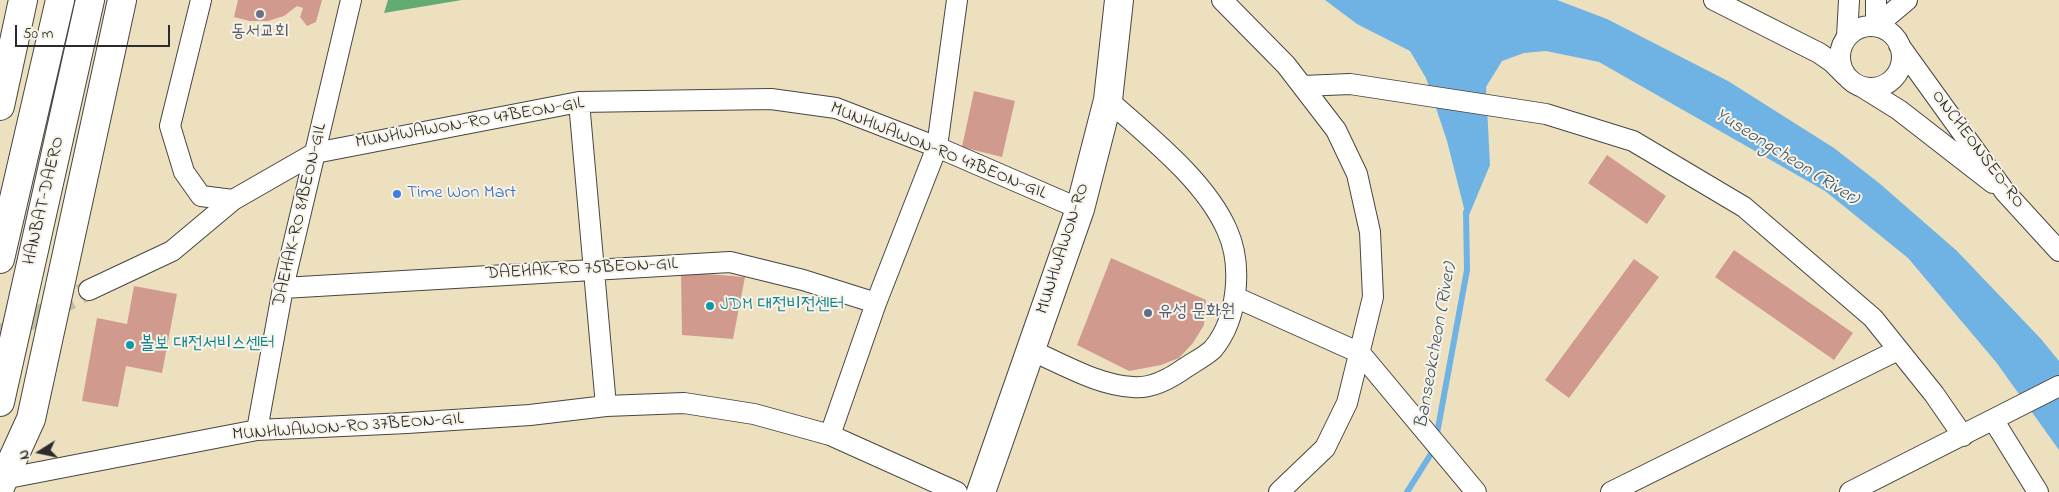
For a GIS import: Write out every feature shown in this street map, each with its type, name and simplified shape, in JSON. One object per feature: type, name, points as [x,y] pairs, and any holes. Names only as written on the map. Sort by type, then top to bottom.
[{"type":"main road","points":[[0,106],[23,0]]},
{"type":"main road","name":"HANBAT-DAERO","points":[[0,259],[60,0]]},
{"type":"main road","name":"HANBAT-DAERO","points":[[0,402],[90,0]]},
{"type":"main road","points":[[2,483],[31,419],[122,0]]},
{"type":"main road","name":"MUNHWAWON-RO","points":[[982,492],[1080,209],[1108,100],[1119,0]]},
{"type":"main road","points":[[0,449],[2,483]]},
{"type":"street","points":[[201,0],[170,126],[184,172],[201,196],[233,200]]},
{"type":"street","name":"DAEHAK-RO 81BEON-GIL","points":[[256,430],[283,288],[351,0]]},
{"type":"street","points":[[830,435],[876,304],[937,147],[957,0]]},
{"type":"street","points":[[1222,0],[1286,64],[1336,130],[1357,174],[1370,232],[1373,297],[1346,403],[1324,448],[1279,492]]},
{"type":"street","points":[[1714,0],[1819,53],[1854,82],[1899,110],[1967,165],[2005,192]]},
{"type":"street","points":[[1849,0],[1844,42],[1840,57],[1854,82]]},
{"type":"street","points":[[1876,0],[1876,26]]},
{"type":"street","points":[[1876,26],[1907,0]]},
{"type":"street","points":[[1819,53],[1832,52],[1855,30],[1865,27],[1876,26],[1894,36],[1902,56],[1897,75],[1882,87],[1854,82]]},
{"type":"street","name":"ONCHEONSEO-RO","points":[[1899,45],[2005,192],[2059,251]]},
{"type":"street","points":[[1303,86],[1350,84],[1546,114],[1633,141],[1744,207],[1873,318],[1934,394],[1963,436]]},
{"type":"street","name":"MUNHWAWON-RO 47BEON-GIL","points":[[89,290],[172,251],[233,200],[314,153],[579,102],[771,99],[836,108],[937,147],[1080,209]]},
{"type":"street","points":[[1030,350],[1108,383],[1135,388],[1170,379],[1212,349],[1230,319],[1235,297],[1235,253],[1222,221],[1207,197],[1185,172],[1108,100]]},
{"type":"street","points":[[579,102],[606,406]]},
{"type":"street","name":"DAEHAK-RO 75BEON-GIL","points":[[283,288],[730,262],[803,280],[876,304]]},
{"type":"street","points":[[1235,297],[1360,353],[1475,490]]},
{"type":"street","points":[[1612,492],[1898,350]]},
{"type":"street","points":[[1850,492],[1879,485],[1963,436],[2059,386]]},
{"type":"street","name":"MUNHWAWON-RO 37BEON-GIL","points":[[2,483],[256,430],[530,415],[606,406],[684,403],[754,414],[830,435],[957,492]]},
{"type":"street","points":[[1994,420],[2038,492]]},
{"type":"green space","points":[[388,0],[462,0],[384,13]]},
{"type":"water","name":"Yuseongcheon (River)","points":[[1325,0],[1557,0],[1607,19],[1728,81],[1834,148],[1879,183],[1957,251],[2041,339],[2059,361],[2059,450],[1996,362],[1908,258],[1825,191],[1599,62],[1546,51],[1524,53],[1502,61],[1486,87],[1490,165],[1467,220],[1447,141],[1426,78],[1410,51],[1357,24]]},
{"type":"building","name":"동서교회","points":[[238,0],[322,0],[316,22],[307,26],[300,17],[303,8],[297,6],[284,16],[268,21],[250,21],[234,17]]},
{"type":"building","points":[[974,91],[1015,101],[1002,157],[962,147]]},
{"type":"building","points":[[1607,155],[1666,196],[1647,224],[1588,183]]},
{"type":"building","points":[[1734,250],[1853,333],[1834,360],[1715,277]]},
{"type":"building","name":"유성 문화원","points":[[1111,258],[1206,300],[1204,325],[1193,343],[1179,358],[1161,365],[1129,371],[1077,345]]},
{"type":"building","points":[[1634,259],[1659,277],[1569,398],[1545,380]]},
{"type":"building","name":"JDM 대전비전센터","points":[[681,272],[745,277],[733,339],[682,335]]},
{"type":"building","name":"볼보 대전서비스센터","points":[[134,286],[177,294],[162,373],[126,366],[118,407],[82,401],[97,318],[127,324]]},
{"type":"waterway","name":"Banseokcheon (River)","points":[[1436,439],[1467,270],[1466,212]]},
{"type":"waterway","name":"Banseokcheon (River)","points":[[1407,492],[1434,449]]},
{"type":"tunnel","points":[[0,335],[89,290]]},
{"type":"place","name":"동서교회","points":[[260,14]]},
{"type":"place","name":"Time Won Mart","points":[[397,194]]},
{"type":"place","name":"JDM 대전비전센터","points":[[710,306]]},
{"type":"place","name":"유성 문화원","points":[[1148,313]]},
{"type":"place","name":"볼보 대전서비스센터","points":[[130,345]]}]
